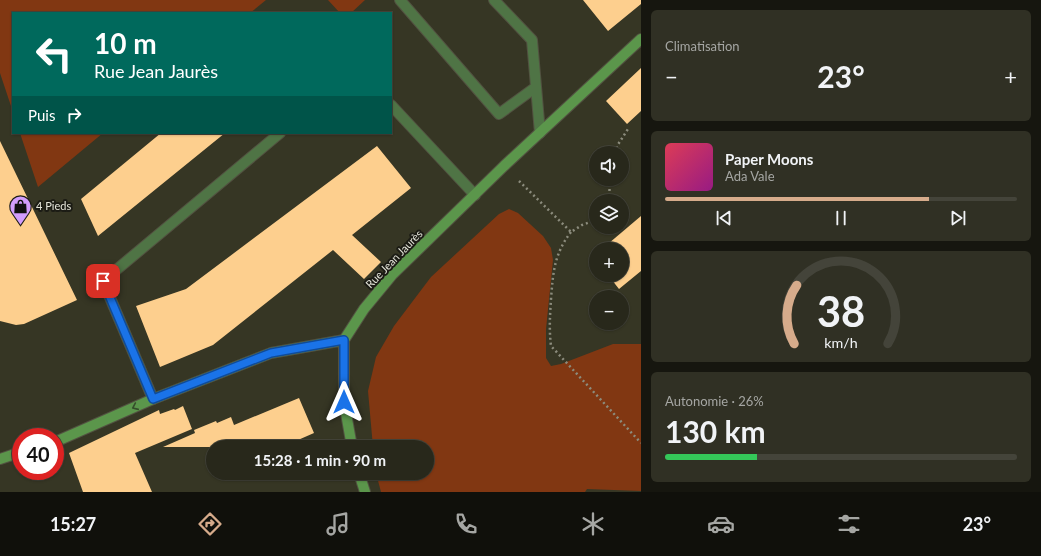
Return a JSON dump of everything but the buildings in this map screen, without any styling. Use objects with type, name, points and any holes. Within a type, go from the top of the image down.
[{"type":"street","name":"Rue Jean Jaurès","points":[[344,340],[364,309],[392,275],[504,166],[641,39]]},
{"type":"street","points":[[64,438],[153,399],[271,353],[344,340],[344,402],[351,440]]},
{"type":"street","points":[[0,459],[12,455]]},
{"type":"street","points":[[361,480],[365,492]]},
{"type":"lane","points":[[400,0],[499,114],[536,87]]},
{"type":"lane","points":[[494,0],[532,40],[540,133]]},
{"type":"lane","points":[[392,107],[475,195]]},
{"type":"lane","points":[[153,399],[103,281],[279,134]]},
{"type":"path","points":[[617,146],[628,129]]},
{"type":"path","points":[[504,166],[571,232]]},
{"type":"path","points":[[589,222],[571,232],[559,250],[555,262],[552,276],[549,332],[551,346],[641,443]]},
{"type":"shaded area","points":[[0,0],[266,0],[251,12],[12,12],[12,109],[0,73]]},
{"type":"shaded area","points":[[328,0],[365,0],[352,12],[339,12]]},
{"type":"shaded area","points":[[20,134],[102,134],[38,187]]},
{"type":"shaded area","points":[[509,209],[518,213],[543,236],[551,248],[553,260],[546,329],[546,358],[551,366],[561,364],[613,344],[641,344],[641,491],[587,489],[585,492],[381,492],[378,480],[434,480],[434,440],[372,440],[368,391],[376,357],[394,326],[431,277],[499,214]]},
{"type":"place","name":"4 Pieds","points":[[20,226]]},
{"type":"route","points":[[103,281],[153,399],[271,353],[344,340],[344,402]]}]
